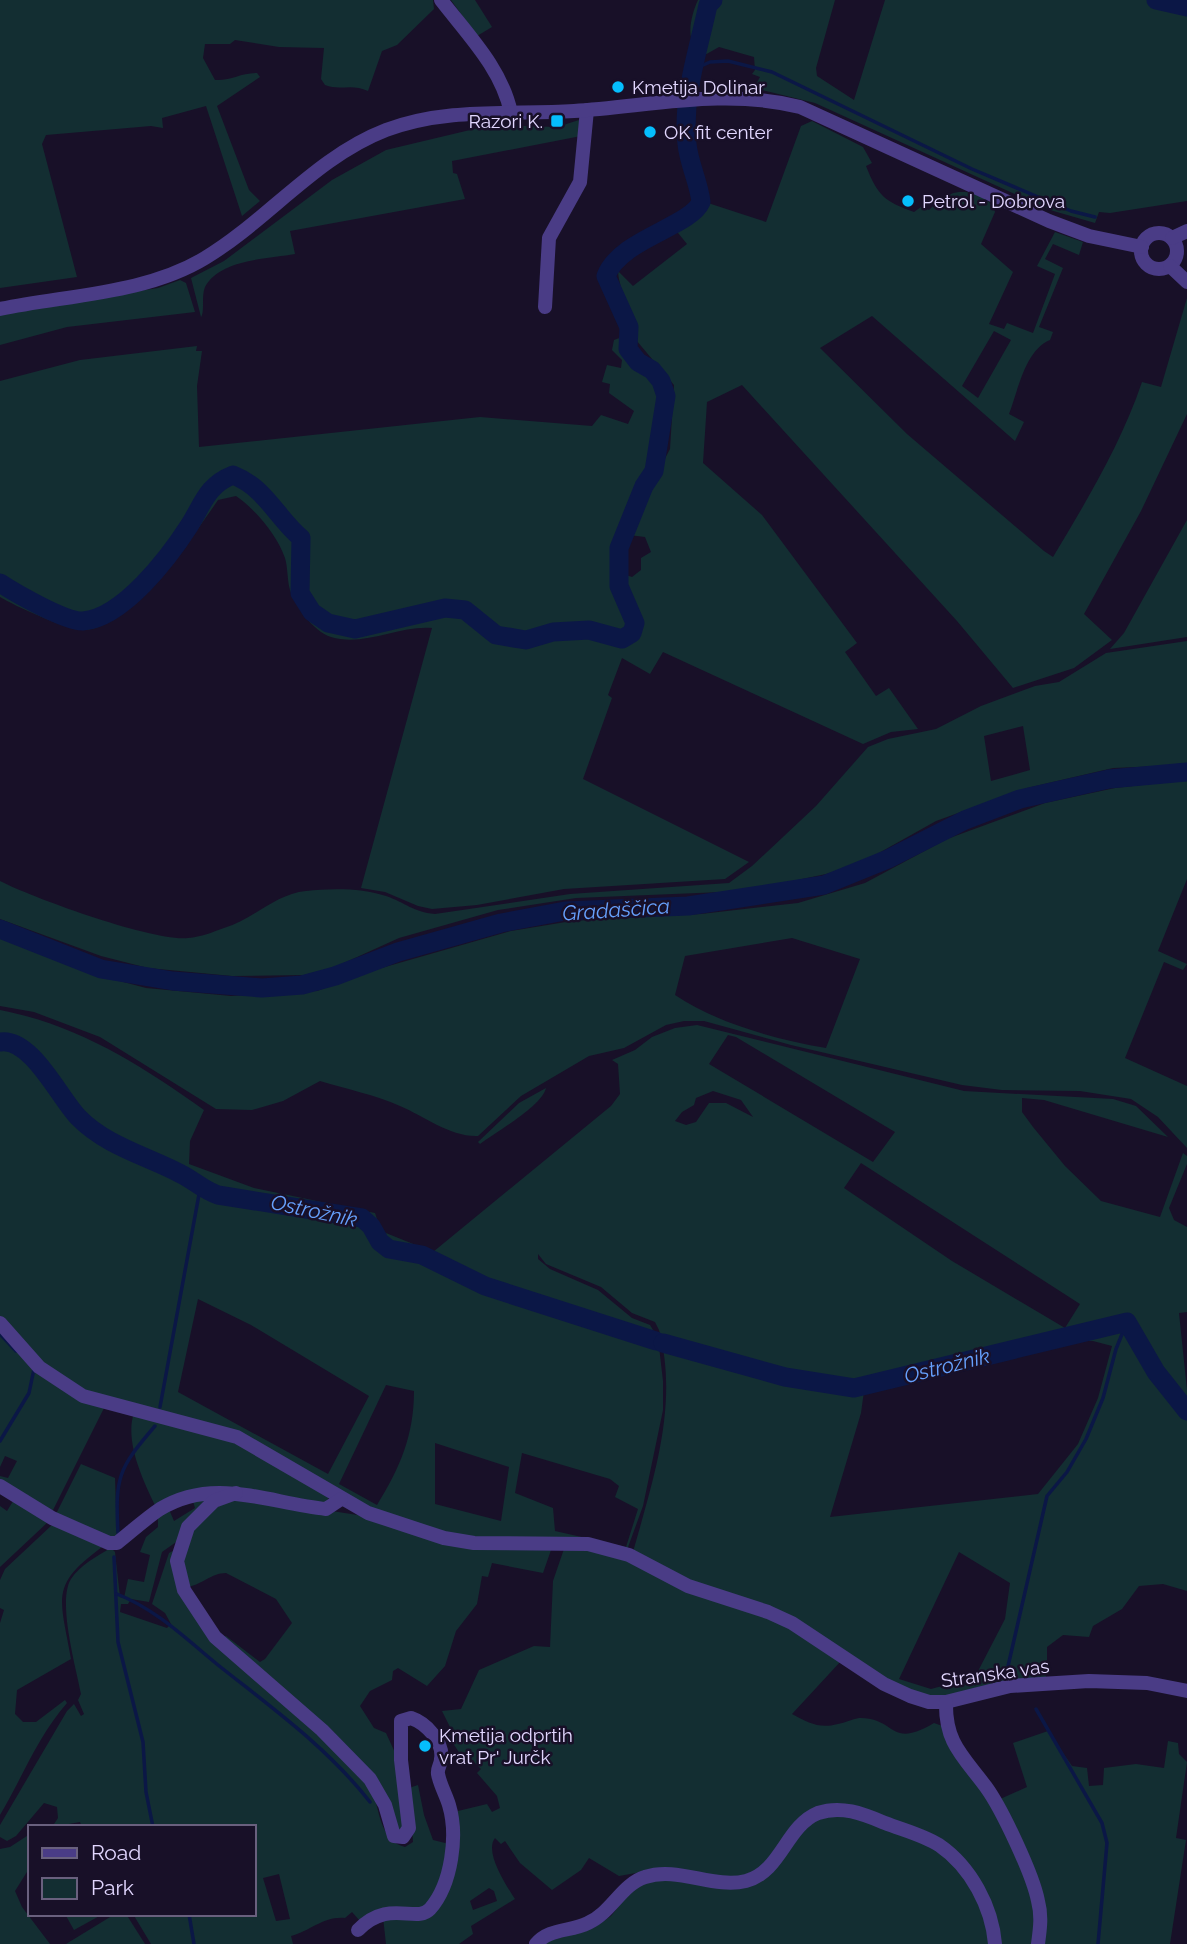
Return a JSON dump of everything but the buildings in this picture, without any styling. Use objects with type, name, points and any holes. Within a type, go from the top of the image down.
[{"type":"street","points":[[441,0],[498,76],[506,90],[510,113]]},
{"type":"street","points":[[0,309],[128,285],[183,270],[226,244],[326,163],[367,139],[433,117],[587,110],[702,99],[744,97],[800,107],[1049,220],[1089,236],[1142,247]]},
{"type":"street","points":[[545,307],[549,238],[580,182],[587,110]]},
{"type":"street","points":[[1142,247],[1154,234],[1172,238],[1187,230]]},
{"type":"street","points":[[1142,247],[1147,264],[1158,269],[1170,266],[1177,256],[1172,238]]},
{"type":"street","points":[[1170,266],[1187,282]]},
{"type":"street","name":"Stranska vas","points":[[0,1323],[39,1367],[83,1396],[237,1437],[368,1513],[444,1538],[474,1543],[588,1544],[629,1555],[688,1587],[768,1612],[792,1623],[857,1667],[910,1696],[929,1702],[946,1702],[1010,1686],[1089,1681],[1147,1683],[1187,1691]]},
{"type":"street","points":[[0,1486],[52,1518],[109,1543],[117,1543],[159,1510],[185,1497],[216,1491],[326,1508],[341,1499]]},
{"type":"street","points":[[236,1493],[214,1501],[195,1518],[183,1539],[177,1561],[184,1590],[215,1637],[321,1730],[362,1770],[380,1795],[394,1836],[404,1838],[409,1828],[401,1759],[401,1721],[411,1718],[427,1726],[442,1756],[438,1776],[451,1814],[452,1842],[447,1873],[436,1900],[430,1909],[419,1915],[385,1912],[376,1915],[358,1930]]},
{"type":"street","points":[[946,1702],[945,1723],[951,1739],[996,1804],[1038,1898],[1041,1918],[1038,1944]]},
{"type":"street","points":[[536,1944],[543,1935],[573,1929],[606,1913],[631,1884],[645,1877],[665,1874],[727,1882],[753,1878],[772,1864],[803,1824],[817,1814],[835,1809],[857,1812],[941,1846],[980,1892],[993,1919],[995,1944]]},
{"type":"green space","points":[[0,0],[433,0],[434,9],[397,45],[382,51],[368,91],[325,85],[321,79],[324,48],[279,47],[235,40],[230,44],[205,44],[203,58],[215,80],[251,73],[257,73],[260,77],[217,106],[249,190],[260,201],[242,216],[206,106],[162,118],[163,128],[151,126],[46,135],[42,144],[77,277],[0,288]]},
{"type":"green space","points":[[451,0],[475,0],[492,27],[477,36]]},
{"type":"green space","points":[[698,0],[835,0],[816,68],[817,76],[854,100],[885,0],[1187,0],[1187,201],[1110,213],[1099,212],[1095,223],[1050,210],[815,103],[754,88],[760,77],[752,74],[755,70],[754,57],[719,47],[703,56],[693,45],[690,30]]},
{"type":"green space","points":[[579,120],[581,136],[452,161],[453,173],[457,174],[465,199],[290,231],[295,254],[246,262],[212,278],[205,287],[201,317],[191,278],[224,261],[332,180],[386,150],[491,125],[557,127]]},
{"type":"green space","points":[[812,121],[863,147],[872,163],[866,166],[874,184],[889,201],[904,208],[914,212],[921,207],[929,210],[945,197],[957,192],[978,195],[989,202],[995,212],[981,244],[1013,272],[989,324],[1004,329],[1007,323],[1033,333],[1055,274],[1037,266],[1055,232],[1083,242],[1079,255],[1053,244],[1045,259],[1063,268],[1039,327],[1053,332],[1050,340],[1041,345],[1028,362],[1019,383],[1009,414],[1024,422],[1015,441],[872,316],[820,348],[907,434],[1044,551],[1053,557],[1078,515],[1113,450],[1142,382],[1161,387],[1187,298],[1187,414],[1141,511],[1084,614],[1112,640],[1074,668],[1013,688],[957,621],[742,385],[707,402],[703,463],[762,515],[857,643],[845,652],[876,696],[889,688],[918,729],[891,732],[863,744],[663,652],[650,674],[622,658],[608,695],[612,698],[583,779],[749,862],[725,879],[564,889],[477,905],[432,909],[385,892],[361,888],[432,628],[356,639],[331,637],[318,630],[306,618],[293,597],[285,558],[277,540],[258,515],[236,496],[218,500],[160,577],[122,614],[103,625],[85,630],[67,627],[0,597],[0,381],[80,360],[197,346],[196,351],[202,351],[197,386],[199,447],[480,417],[592,426],[601,415],[628,424],[634,411],[609,393],[610,384],[602,382],[607,365],[621,368],[622,360],[612,350],[614,340],[622,337],[631,356],[653,378],[662,395],[662,405],[652,425],[655,436],[652,464],[659,470],[670,449],[674,385],[636,340],[634,322],[618,271],[633,286],[687,244],[674,228],[703,214],[708,203],[766,222],[801,126]],"holes":[[[994,331],[1011,340],[978,398],[962,386]],[[629,535],[645,537],[651,552],[641,558],[641,570],[632,577],[626,575],[622,564]]]},
{"type":"green space","points":[[180,280],[186,283],[195,312],[67,327],[0,345],[0,313],[158,288]]},
{"type":"green space","points":[[1187,520],[1187,637],[1110,649],[1124,633]]},
{"type":"green space","points":[[1187,641],[1187,765],[1113,768],[1027,788],[936,821],[861,863],[826,874],[746,891],[576,898],[498,910],[399,938],[335,967],[304,975],[232,976],[148,968],[101,956],[0,919],[0,881],[65,908],[122,926],[188,938],[235,924],[284,897],[306,891],[367,891],[435,914],[570,894],[729,883],[752,866],[816,806],[868,747],[888,739],[936,729],[981,706],[1035,686],[1059,682],[1106,653]],"holes":[[[1023,726],[1030,770],[991,781],[984,736]]]},
{"type":"green space","points":[[1187,780],[1187,879],[1158,951],[1187,964],[1183,970],[1164,962],[1125,1058],[1187,1086],[1187,1148],[1158,1117],[1131,1099],[1080,1091],[1002,1090],[962,1085],[791,1045],[704,1021],[666,1025],[624,1048],[589,1056],[521,1096],[478,1136],[457,1133],[390,1102],[320,1081],[283,1101],[252,1110],[216,1109],[100,1037],[34,1012],[0,1006],[0,937],[97,975],[146,988],[231,996],[317,991],[378,969],[511,931],[572,921],[701,914],[798,903],[865,883],[947,839],[1045,803],[1115,788]],"holes":[[[792,938],[860,959],[826,1048],[748,1029],[710,1014],[675,995],[685,956]]]},
{"type":"green space","points":[[0,1010],[82,1036],[157,1078],[204,1110],[190,1141],[189,1164],[254,1188],[375,1213],[381,1231],[433,1252],[611,1106],[620,1094],[618,1064],[612,1060],[635,1050],[652,1037],[675,1028],[697,1025],[964,1091],[1113,1099],[1136,1106],[1168,1137],[1044,1100],[1022,1098],[1022,1112],[1065,1166],[1101,1201],[1160,1217],[1183,1153],[1187,1156],[1187,1164],[1169,1208],[1174,1220],[1187,1227],[1187,1312],[1179,1313],[1187,1390],[1187,1591],[1163,1584],[1139,1586],[1122,1609],[1093,1626],[1089,1637],[1063,1635],[1047,1647],[1047,1660],[1043,1666],[1047,1680],[941,1698],[906,1691],[806,1628],[706,1589],[633,1552],[655,1470],[665,1414],[664,1358],[659,1330],[655,1322],[632,1313],[601,1287],[546,1264],[538,1254],[538,1259],[550,1269],[598,1290],[632,1318],[650,1325],[658,1338],[663,1410],[643,1506],[627,1550],[470,1540],[370,1509],[268,1449],[92,1396],[42,1365],[0,1318]],"holes":[[[728,1035],[736,1037],[895,1132],[873,1162],[709,1064]],[[713,1091],[741,1100],[753,1117],[726,1103],[709,1103],[696,1122],[686,1125],[675,1121],[682,1112],[694,1105],[696,1098]],[[861,1163],[1080,1304],[1065,1328],[952,1261],[844,1188]],[[198,1299],[251,1325],[369,1396],[328,1474],[178,1392]],[[1066,1341],[1093,1341],[1112,1346],[1098,1398],[1078,1444],[1038,1494],[830,1517],[861,1413],[864,1391]],[[386,1385],[414,1391],[413,1407],[404,1451],[377,1505],[339,1484]],[[435,1443],[509,1467],[501,1521],[435,1504]],[[522,1453],[610,1479],[619,1486],[615,1497],[638,1509],[626,1547],[555,1531],[553,1508],[515,1493]],[[959,1552],[1010,1583],[1005,1619],[975,1677],[931,1689],[899,1679]]]},
{"type":"green space","points":[[546,1088],[543,1095],[528,1110],[480,1144],[478,1142],[519,1103]]},
{"type":"green space","points":[[0,1329],[15,1346],[105,1406],[51,1514],[0,1483],[0,1476],[8,1478],[17,1461],[5,1456],[0,1467]]},
{"type":"green space","points":[[134,1413],[224,1434],[329,1497],[326,1503],[246,1490],[157,1509],[141,1475],[133,1449]]},
{"type":"green space","points":[[81,1464],[115,1478],[117,1537],[112,1539],[55,1516]]},
{"type":"green space","points":[[214,1493],[179,1540],[162,1552],[149,1602],[131,1599],[128,1604],[121,1604],[120,1612],[167,1628],[171,1624],[165,1613],[152,1604],[169,1553],[177,1549],[182,1593],[372,1790],[379,1816],[390,1839],[405,1847],[413,1842],[409,1788],[418,1785],[424,1815],[433,1840],[449,1844],[443,1875],[426,1909],[360,1921],[352,1912],[345,1918],[324,1921],[291,1936],[293,1944],[151,1944],[134,1916],[256,1916],[256,1825],[81,1825],[80,1822],[53,1825],[58,1818],[57,1807],[44,1803],[16,1836],[7,1841],[0,1837],[0,1825],[67,1711],[74,1704],[81,1716],[84,1714],[78,1700],[81,1694],[67,1618],[67,1589],[71,1579],[84,1565],[111,1548],[115,1552],[120,1597],[124,1598],[128,1579],[144,1582],[150,1555],[140,1552],[146,1537],[158,1527],[158,1513],[168,1507],[174,1521],[195,1508],[192,1498]],"holes":[[[279,1874],[290,1919],[276,1921],[263,1878]]]},
{"type":"green space","points":[[234,1496],[364,1516],[399,1527],[551,1550],[543,1573],[492,1563],[488,1577],[482,1576],[477,1604],[456,1631],[445,1666],[427,1686],[398,1668],[393,1671],[392,1680],[370,1691],[360,1706],[374,1728],[386,1733],[397,1757],[406,1822],[397,1834],[386,1799],[220,1638],[226,1636],[260,1662],[265,1659],[292,1623],[276,1599],[226,1573],[187,1587],[183,1570],[186,1547],[193,1528]]},
{"type":"green space","points":[[15,1498],[49,1521],[0,1567],[0,1506],[7,1511]]},
{"type":"green space","points":[[52,1525],[105,1545],[75,1571],[63,1593],[62,1606],[71,1659],[17,1690],[15,1714],[23,1722],[36,1722],[65,1700],[67,1703],[39,1743],[0,1815],[0,1623],[4,1610],[0,1608],[0,1580],[5,1569]]},
{"type":"green space","points":[[565,1546],[606,1551],[771,1617],[841,1661],[792,1714],[825,1726],[859,1718],[871,1719],[900,1733],[919,1730],[934,1723],[948,1728],[998,1800],[1027,1787],[1013,1743],[1048,1731],[1072,1766],[1087,1768],[1089,1786],[1103,1785],[1104,1768],[1136,1764],[1164,1768],[1168,1741],[1178,1743],[1179,1754],[1187,1762],[1176,1838],[1186,1840],[1170,1944],[540,1944],[595,1927],[611,1916],[647,1871],[619,1876],[589,1858],[581,1870],[552,1890],[520,1863],[505,1841],[501,1844],[495,1838],[492,1844],[494,1860],[515,1899],[471,1926],[473,1934],[459,1944],[386,1944],[383,1917],[435,1910],[458,1811],[487,1804],[492,1812],[500,1808],[497,1796],[477,1773],[481,1769],[470,1758],[465,1761],[448,1736],[453,1733],[442,1711],[461,1709],[479,1670],[534,1646],[550,1647],[553,1581]],"holes":[[[489,1888],[494,1891],[497,1901],[473,1910],[470,1901]]]},
{"type":"green space","points":[[28,1835],[28,1870],[15,1891],[22,1907],[50,1944],[0,1944],[0,1849],[10,1847]]},
{"type":"green space","points":[[66,1916],[99,1916],[74,1930]]},
{"type":"green space","points":[[112,1916],[127,1916],[145,1944],[66,1944]]},
{"type":"waterway","points":[[0,583],[65,617],[83,621],[98,617],[114,609],[144,584],[180,539],[206,496],[217,484],[233,475],[254,487],[301,538],[300,593],[312,612],[328,623],[355,629],[445,608],[465,610],[496,635],[526,640],[553,632],[589,630],[622,639],[632,633],[635,623],[619,586],[619,548],[644,486],[654,471],[666,396],[661,381],[652,370],[638,362],[628,349],[629,327],[606,276],[625,252],[683,219],[701,202],[688,151],[687,109],[708,5],[713,0]]},
{"type":"waterway","points":[[1156,0],[1187,7]]},
{"type":"waterway","points":[[692,70],[710,62],[728,61],[772,72],[972,169],[1071,211],[1095,217]]},
{"type":"waterway","name":"Gradaščica","points":[[0,929],[101,969],[173,981],[262,988],[302,985],[335,976],[398,952],[501,923],[565,911],[688,906],[824,885],[888,859],[965,820],[1020,799],[1109,779],[1187,772]]},
{"type":"waterway","name":"Ostrožnik","points":[[0,1042],[11,1043],[33,1058],[70,1108],[101,1136],[181,1174],[213,1193],[362,1218],[371,1226],[380,1242],[389,1249],[422,1255],[485,1286],[656,1341]]},
{"type":"waterway","points":[[160,1407],[200,1189]]},
{"type":"waterway","points":[[1006,1675],[1047,1496],[1067,1472],[1086,1439],[1103,1398],[1116,1349],[1127,1322]]},
{"type":"waterway","name":"Ostrožnik","points":[[663,1343],[785,1377],[854,1388],[1127,1322],[1156,1372],[1187,1411]]},
{"type":"waterway","points":[[0,1334],[16,1351]]},
{"type":"waterway","points":[[0,1441],[29,1393],[34,1369]]},
{"type":"waterway","points":[[118,1533],[117,1499],[122,1475],[133,1453],[155,1426]]},
{"type":"waterway","points":[[114,1557],[118,1642],[143,1742],[146,1792],[153,1825]]},
{"type":"waterway","points":[[117,1594],[170,1625],[278,1713],[336,1763],[370,1802]]},
{"type":"waterway","points":[[1036,1709],[1102,1823],[1107,1843],[1098,1944]]},
{"type":"waterway","points":[[189,1916],[194,1944]]},
{"type":"place","name":"Kmetija Dolinar","points":[[618,87]]},
{"type":"place","name":"Razori K.","points":[[557,121]]},
{"type":"place","name":"OK fit center","points":[[650,132]]},
{"type":"place","name":"Petrol - Dobrova","points":[[908,201]]},
{"type":"place","name":"Kmetija odprtih vrat Pr' Jurčk","points":[[425,1746]]}]
